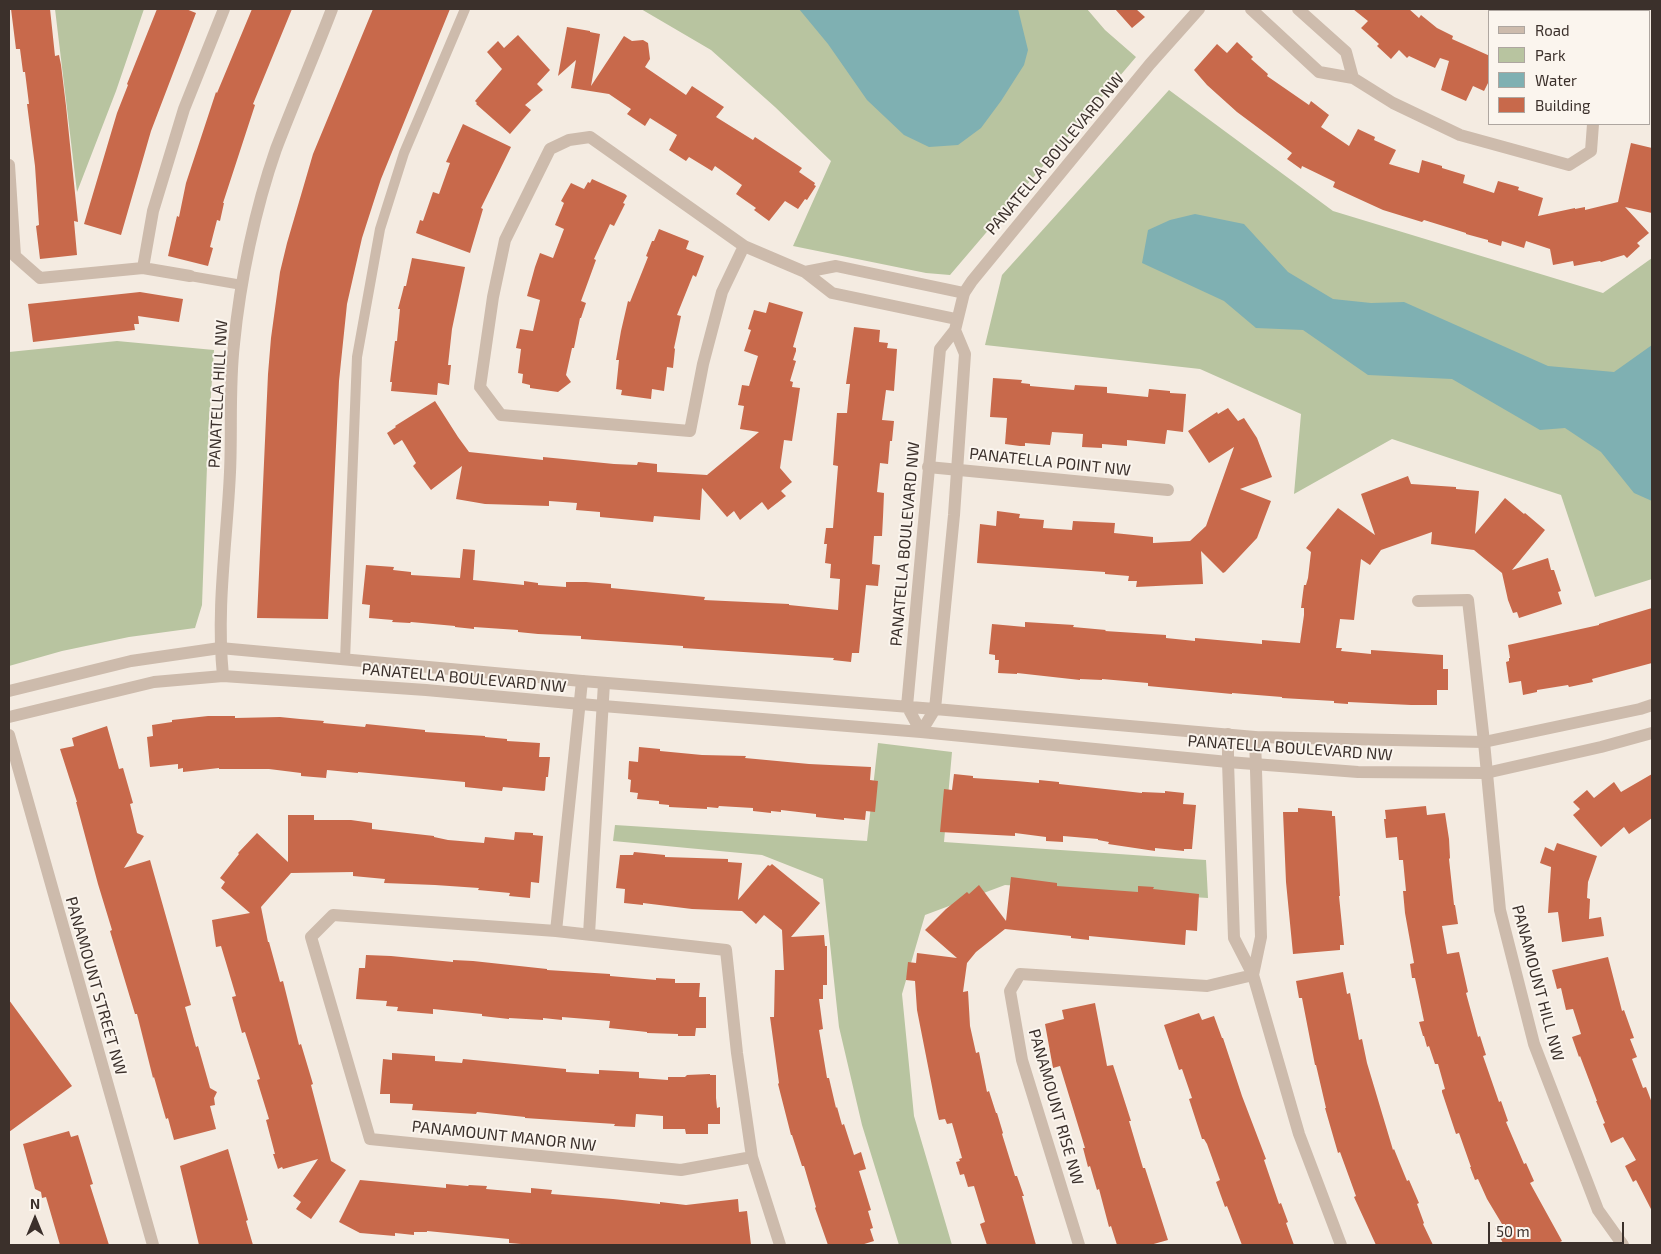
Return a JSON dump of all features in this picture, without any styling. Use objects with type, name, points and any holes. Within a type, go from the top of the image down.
[{"type":"street","points":[[143,268],[153,211],[184,109],[224,9]]},
{"type":"street","name":"PANATELLA HILL NW","points":[[224,676],[220,648],[223,556],[230,473],[233,345],[242,285],[257,214],[276,150],[332,9]]},
{"type":"street","name":"PANATELLA BOULEVARD NW","points":[[907,706],[940,349],[956,324],[964,293],[977,274],[1112,110],[1199,9]]},
{"type":"street","points":[[1251,9],[1319,72],[1353,78],[1393,103],[1460,135],[1570,165],[1591,151],[1593,125]]},
{"type":"street","points":[[1298,9],[1346,52],[1353,78]]},
{"type":"street","points":[[744,246],[722,292],[703,364],[690,432],[502,416],[480,387],[492,297],[505,240],[550,149],[569,140],[590,138],[744,246],[805,272],[832,293],[956,324],[965,354],[954,515],[935,709],[921,732]]},
{"type":"street","points":[[9,165],[15,256],[40,278],[143,268],[190,276]]},
{"type":"street","points":[[805,272],[836,266],[964,293]]},
{"type":"street","name":"PANATELLA POINT NW","points":[[928,467],[1168,490]]},
{"type":"street","name":"PANAMOUNT HILL NW","points":[[1418,601],[1468,600],[1500,910],[1534,1044],[1598,1210],[1623,1245]]},
{"type":"street","name":"PANATELLA BOULEVARD NW","points":[[9,691],[131,661],[220,648],[604,683],[907,706],[1255,737],[1484,742],[1640,710],[1652,705]]},
{"type":"street","name":"PANATELLA BOULEVARD NW","points":[[9,717],[154,682],[224,676],[426,690],[921,732],[1228,762],[1358,772],[1486,773],[1601,747],[1652,733]]},
{"type":"street","points":[[556,930],[582,681]]},
{"type":"street","points":[[589,934],[604,683]]},
{"type":"street","points":[[907,706],[921,732]]},
{"type":"street","points":[[1228,734],[1234,938],[1253,975],[1299,1134],[1341,1245]]},
{"type":"street","name":"PANAMOUNT STREET NW","points":[[9,735],[153,1245]]},
{"type":"street","points":[[1253,975],[1261,937],[1255,737]]},
{"type":"street","name":"PANAMOUNT MANOR NW","points":[[333,914],[556,930],[726,950],[737,1053],[752,1157],[681,1170],[370,1139],[310,937],[333,914]]},
{"type":"street","name":"PANAMOUNT RISE NW","points":[[1079,1245],[1022,1060],[1010,990],[1020,974],[1206,986],[1253,975]]},
{"type":"street","points":[[752,1157],[780,1245]]},
{"type":"lane","points":[[345,660],[357,357],[378,238],[404,153],[465,9]]},
{"type":"lane","points":[[190,276],[242,285]]},
{"type":"green space","points":[[55,9],[144,9],[116,91],[77,192]]},
{"type":"green space","points":[[641,9],[1087,9],[1105,30],[1136,57],[950,275],[926,273],[793,246],[831,161],[775,107],[711,50]]},
{"type":"green space","points":[[1169,90],[1333,211],[1603,293],[1652,258],[1652,579],[1595,597],[1561,495],[1392,439],[1294,494],[1301,414],[1200,369],[985,345],[1002,275]]},
{"type":"green space","points":[[117,341],[214,350],[208,438],[202,605],[195,628],[129,637],[62,651],[9,666],[9,352]]},
{"type":"green space","points":[[878,743],[952,752],[944,842],[1206,860],[1208,898],[1005,885],[925,915],[902,994],[914,1116],[952,1245],[899,1245],[862,1125],[839,1027],[823,879],[762,855],[613,841],[615,825],[867,841]]},
{"type":"water","points":[[799,9],[1018,9],[1028,50],[1024,65],[981,128],[958,145],[929,147],[904,135],[867,100],[828,44]]},
{"type":"water","points":[[1195,214],[1244,224],[1288,272],[1333,299],[1371,303],[1404,302],[1548,366],[1614,372],[1652,345],[1652,501],[1634,493],[1601,452],[1565,428],[1540,430],[1452,379],[1368,375],[1303,330],[1256,328],[1224,301],[1142,263],[1148,230],[1170,220]]},
{"type":"building","points":[[11,9],[50,9],[55,56],[59,55],[66,106],[78,222],[74,221],[77,255],[40,259],[36,226],[39,225],[35,166],[27,104],[29,104],[20,49],[16,49]]},
{"type":"building","points":[[157,9],[186,9],[196,13],[151,131],[121,235],[84,224],[117,113]]},
{"type":"building","points":[[252,9],[292,9],[253,104],[255,105],[223,203],[220,221],[217,220],[210,247],[213,248],[208,266],[168,256],[186,183],[216,92]]},
{"type":"building","points":[[373,9],[450,9],[381,179],[362,238],[347,304],[339,381],[328,619],[257,618],[268,374],[280,272],[313,154]]},
{"type":"building","points":[[1115,9],[1136,9],[1145,17],[1132,28]]},
{"type":"building","points":[[1353,9],[1409,9],[1419,18],[1421,15],[1437,28],[1453,36],[1452,39],[1488,55],[1488,83],[1484,91],[1473,86],[1466,101],[1441,90],[1449,61],[1440,58],[1435,68],[1409,56],[1407,58],[1399,50],[1391,59],[1377,46],[1379,44],[1361,28],[1368,21]]},
{"type":"building","points":[[567,27],[600,34],[591,86],[624,36],[632,41],[643,40],[648,43],[650,59],[645,67],[686,95],[692,86],[724,107],[716,117],[753,140],[755,137],[802,168],[799,172],[815,183],[814,185],[816,186],[807,200],[805,199],[798,209],[785,201],[769,221],[754,210],[756,208],[736,194],[742,185],[715,166],[712,171],[689,157],[686,161],[669,150],[677,135],[650,118],[645,126],[627,114],[631,109],[609,94],[571,88],[576,60],[558,76]]},
{"type":"building","points":[[518,35],[550,70],[537,84],[543,90],[525,105],[531,110],[510,134],[475,101],[502,69],[487,52],[498,41],[504,48]]},
{"type":"building","points":[[1237,42],[1253,57],[1251,59],[1268,74],[1267,76],[1309,105],[1311,101],[1329,115],[1321,127],[1349,146],[1358,129],[1375,137],[1374,140],[1396,150],[1389,164],[1419,173],[1422,160],[1465,175],[1463,183],[1494,193],[1498,181],[1519,187],[1518,190],[1543,198],[1538,216],[1575,208],[1585,207],[1585,210],[1618,202],[1631,143],[1652,148],[1652,213],[1625,207],[1649,233],[1637,243],[1640,246],[1627,258],[1624,255],[1601,262],[1574,266],[1573,261],[1553,265],[1550,249],[1526,241],[1524,248],[1502,241],[1501,246],[1488,242],[1488,240],[1424,220],[1422,222],[1383,210],[1348,194],[1333,187],[1335,182],[1302,166],[1301,169],[1287,159],[1292,153],[1237,112],[1207,85],[1194,70],[1217,44],[1227,53]]},
{"type":"building","points":[[463,124],[511,147],[481,208],[483,209],[470,253],[416,233],[420,220],[423,221],[433,192],[439,194],[450,163],[446,162]]},
{"type":"building","points":[[592,179],[625,194],[627,196],[623,203],[625,204],[614,226],[610,224],[594,259],[596,260],[581,301],[586,303],[580,318],[566,375],[571,382],[558,392],[530,388],[530,385],[522,383],[523,374],[518,373],[521,349],[516,348],[520,329],[533,331],[540,300],[527,296],[535,267],[540,253],[553,258],[564,229],[555,225],[564,203],[561,201],[571,183],[584,189]]},
{"type":"building","points":[[659,229],[689,241],[686,249],[704,256],[696,277],[693,275],[677,315],[681,316],[674,348],[673,368],[667,367],[664,391],[652,389],[651,399],[621,395],[622,390],[616,389],[619,360],[616,360],[621,331],[628,301],[630,302],[648,257],[646,256]]},
{"type":"building","points":[[412,258],[465,267],[452,329],[448,365],[451,365],[449,385],[438,383],[437,395],[391,391],[392,382],[390,382],[400,309],[398,309],[404,286],[406,286]]},
{"type":"building","points":[[140,292],[183,299],[179,322],[138,316],[139,324],[134,324],[135,330],[33,342],[28,304]]},
{"type":"building","points":[[769,302],[803,312],[793,347],[796,348],[796,351],[793,360],[796,361],[790,381],[793,382],[792,387],[800,388],[792,441],[784,440],[780,468],[792,482],[781,491],[786,496],[768,510],[762,502],[740,520],[734,511],[727,517],[702,488],[700,520],[654,516],[653,522],[600,517],[600,512],[576,510],[577,503],[549,501],[549,506],[485,504],[456,499],[462,466],[431,490],[413,466],[416,463],[402,440],[394,445],[387,433],[435,401],[469,452],[543,460],[543,457],[637,465],[638,462],[657,464],[657,472],[707,475],[759,432],[740,429],[744,406],[738,405],[742,385],[749,386],[758,356],[744,351],[751,330],[748,329],[754,310],[766,313]]},
{"type":"building","points":[[854,327],[880,330],[879,342],[888,343],[887,348],[897,349],[894,391],[886,390],[882,420],[894,421],[888,464],[880,463],[877,492],[884,493],[882,536],[874,536],[872,564],[880,565],[878,586],[866,585],[859,653],[852,653],[851,662],[833,660],[834,658],[683,648],[683,646],[581,639],[581,636],[538,634],[518,632],[518,630],[474,627],[474,629],[411,622],[392,622],[393,620],[369,618],[370,605],[362,604],[366,565],[394,567],[393,570],[411,572],[411,575],[460,578],[463,549],[475,550],[473,580],[524,585],[524,581],[538,583],[538,585],[566,587],[566,582],[611,584],[611,588],[705,597],[704,600],[789,604],[838,610],[840,579],[830,578],[831,564],[825,563],[827,544],[824,544],[826,528],[833,528],[838,466],[833,465],[837,413],[847,413],[850,384],[846,384]]},
{"type":"building","points":[[993,378],[1022,380],[1021,383],[1030,384],[1030,386],[1074,390],[1075,385],[1107,387],[1107,393],[1148,397],[1149,389],[1186,394],[1183,432],[1167,430],[1165,444],[1127,440],[1127,446],[1102,444],[1102,448],[1082,447],[1083,434],[1052,432],[1050,445],[1025,443],[1025,446],[1020,446],[1005,444],[1007,418],[990,417]]},
{"type":"building","points":[[1228,408],[1238,421],[1244,418],[1257,438],[1272,477],[1240,489],[1271,501],[1257,538],[1225,572],[1223,573],[1201,551],[1203,584],[1136,587],[1137,581],[1128,581],[1129,576],[1105,574],[1105,572],[977,563],[980,524],[996,526],[997,511],[1020,514],[1019,518],[1044,520],[1043,528],[1072,530],[1073,521],[1115,523],[1114,533],[1153,537],[1153,543],[1190,541],[1206,526],[1234,447],[1209,463],[1188,431],[1217,412],[1218,414]]},
{"type":"building","points":[[1408,476],[1411,484],[1456,487],[1456,489],[1479,491],[1475,534],[1505,498],[1525,513],[1545,530],[1512,570],[1548,558],[1551,570],[1554,570],[1561,591],[1558,592],[1562,604],[1519,618],[1517,612],[1513,613],[1508,600],[1502,573],[1474,550],[1431,544],[1432,532],[1381,550],[1370,565],[1361,559],[1354,620],[1340,619],[1336,648],[1342,648],[1341,651],[1371,654],[1371,650],[1443,655],[1443,669],[1448,669],[1448,690],[1437,690],[1437,705],[1334,703],[1334,701],[1148,686],[1148,683],[1102,679],[1080,680],[1017,673],[998,673],[999,660],[995,660],[995,655],[989,654],[992,624],[1025,627],[1025,622],[1074,625],[1073,627],[1105,631],[1166,635],[1166,638],[1195,641],[1195,638],[1262,644],[1262,640],[1300,643],[1304,615],[1304,608],[1301,608],[1304,585],[1306,585],[1308,578],[1311,552],[1306,548],[1338,508],[1375,535],[1361,494]]},
{"type":"building","points":[[1652,608],[1652,663],[1592,679],[1593,682],[1569,687],[1568,685],[1537,690],[1537,692],[1523,695],[1521,681],[1509,683],[1506,662],[1510,658],[1508,645],[1599,625]]},
{"type":"building","points":[[208,716],[235,716],[235,718],[280,717],[324,721],[323,723],[365,727],[366,724],[425,730],[425,732],[485,736],[507,739],[507,741],[540,743],[539,757],[550,757],[548,777],[546,777],[544,791],[503,787],[502,791],[465,787],[465,782],[358,772],[327,770],[326,778],[301,776],[301,773],[269,769],[219,768],[183,772],[183,768],[178,769],[178,764],[150,767],[147,737],[153,736],[152,725],[172,722],[172,720]]},
{"type":"building","points":[[107,726],[119,769],[123,768],[133,803],[130,804],[137,833],[144,836],[124,868],[150,860],[191,1005],[185,1007],[196,1047],[198,1046],[210,1088],[217,1092],[214,1098],[215,1105],[210,1106],[216,1129],[174,1140],[153,1078],[137,1014],[135,1014],[110,931],[112,930],[77,802],[60,749],[74,746],[72,738]]},
{"type":"building","points":[[639,747],[702,755],[746,756],[745,758],[809,764],[871,767],[870,780],[878,781],[875,812],[866,811],[865,820],[844,818],[844,820],[816,817],[816,814],[781,810],[781,812],[771,811],[771,813],[753,811],[753,808],[719,806],[718,808],[707,807],[707,809],[669,807],[669,805],[659,804],[659,801],[637,799],[638,793],[630,792],[631,780],[628,779],[629,761],[638,762]]},
{"type":"building","points":[[954,774],[973,776],[973,778],[1039,783],[1039,780],[1059,782],[1059,784],[1142,793],[1165,793],[1165,791],[1184,793],[1183,804],[1196,805],[1192,849],[1184,849],[1184,851],[1155,848],[1155,851],[1108,844],[1109,842],[1098,839],[1063,836],[1063,842],[1046,841],[1046,837],[1015,833],[1015,836],[940,832],[944,789],[952,790]]},
{"type":"building","points":[[1652,774],[1652,818],[1629,834],[1624,827],[1601,847],[1573,815],[1580,809],[1573,802],[1587,790],[1594,798],[1614,782],[1621,792]]},
{"type":"building","points":[[1426,806],[1427,815],[1445,813],[1449,839],[1449,859],[1458,924],[1442,926],[1447,954],[1459,952],[1468,992],[1466,993],[1478,1037],[1480,1036],[1486,1055],[1483,1056],[1499,1102],[1501,1101],[1508,1121],[1506,1122],[1524,1164],[1526,1163],[1534,1181],[1530,1183],[1562,1241],[1554,1245],[1504,1245],[1495,1228],[1502,1224],[1478,1179],[1475,1180],[1459,1133],[1456,1134],[1442,1092],[1445,1089],[1438,1064],[1435,1064],[1429,1046],[1427,1047],[1423,1036],[1419,1022],[1424,1021],[1415,978],[1412,978],[1410,964],[1414,963],[1405,913],[1403,891],[1406,891],[1403,860],[1399,860],[1397,837],[1386,838],[1384,819],[1386,819],[1385,810]]},
{"type":"building","points":[[1298,808],[1332,811],[1332,816],[1335,816],[1339,896],[1344,945],[1340,945],[1340,950],[1293,954],[1286,882],[1283,812],[1298,812]]},
{"type":"building","points":[[288,815],[314,815],[314,820],[351,820],[372,823],[372,829],[484,843],[485,837],[514,840],[515,832],[533,833],[533,835],[543,836],[539,883],[531,882],[530,898],[509,896],[510,893],[478,890],[479,888],[384,883],[385,879],[353,876],[353,872],[291,873],[261,907],[268,942],[280,982],[283,981],[299,1045],[301,1044],[313,1084],[311,1085],[331,1161],[346,1170],[311,1219],[296,1209],[301,1202],[293,1196],[318,1159],[278,1169],[266,1120],[269,1119],[257,1080],[260,1079],[245,1032],[242,1033],[232,997],[236,996],[221,946],[216,947],[212,920],[250,913],[221,888],[225,882],[220,878],[238,853],[257,833],[288,862]]},
{"type":"building","points":[[1557,843],[1597,856],[1588,882],[1587,898],[1590,899],[1589,919],[1601,917],[1604,936],[1562,942],[1558,912],[1548,913],[1551,867],[1540,863],[1545,847],[1554,851]]},
{"type":"building","points":[[634,852],[665,855],[665,857],[728,859],[728,862],[742,863],[738,900],[768,865],[772,864],[820,903],[791,937],[824,935],[825,946],[827,946],[827,985],[823,985],[823,999],[819,999],[823,1029],[819,1030],[827,1078],[829,1078],[836,1108],[842,1125],[844,1124],[854,1155],[861,1152],[866,1169],[859,1171],[871,1210],[868,1211],[873,1228],[870,1229],[874,1241],[861,1245],[828,1245],[815,1208],[804,1166],[802,1166],[791,1135],[778,1084],[770,1017],[774,1017],[775,970],[784,970],[782,930],[764,915],[756,924],[742,911],[624,903],[625,889],[616,888],[620,855],[633,855]]},
{"type":"building","points":[[1011,877],[1057,883],[1057,886],[1138,892],[1138,886],[1199,894],[1197,931],[1186,930],[1185,945],[1089,936],[1089,940],[1071,938],[1071,936],[1005,929],[976,952],[967,963],[963,992],[968,991],[970,1026],[976,1053],[979,1052],[987,1092],[989,1091],[997,1113],[1015,1176],[1017,1176],[1024,1196],[1022,1196],[1036,1245],[987,1245],[980,1224],[985,1222],[974,1186],[968,1187],[964,1174],[960,1175],[956,1162],[962,1158],[952,1123],[947,1124],[945,1119],[939,1120],[917,1010],[915,981],[906,980],[908,962],[916,963],[917,953],[957,958],[925,930],[967,892],[969,894],[979,885],[1006,921]]},
{"type":"building","points":[[366,955],[453,962],[453,960],[473,961],[547,970],[610,974],[610,976],[656,980],[656,978],[675,979],[675,983],[700,983],[699,997],[706,997],[706,1028],[696,1028],[695,1036],[678,1036],[678,1034],[647,1033],[609,1028],[610,1021],[562,1017],[562,1020],[543,1018],[543,1020],[509,1019],[433,1009],[433,1014],[397,1011],[398,1007],[386,1006],[387,1001],[356,999],[359,968],[365,968]]},
{"type":"building","points":[[1608,957],[1622,1011],[1624,1010],[1634,1038],[1630,1039],[1637,1057],[1632,1059],[1643,1088],[1646,1087],[1652,1103],[1652,1211],[1636,1180],[1633,1182],[1625,1166],[1636,1160],[1623,1137],[1611,1143],[1603,1124],[1605,1123],[1572,1037],[1581,1034],[1573,1009],[1566,1010],[1561,988],[1557,989],[1552,970]]},
{"type":"building","points":[[1343,972],[1347,994],[1350,993],[1359,1040],[1362,1039],[1367,1063],[1393,1150],[1419,1203],[1417,1204],[1423,1224],[1433,1245],[1376,1245],[1354,1197],[1356,1196],[1340,1152],[1338,1153],[1325,1108],[1302,998],[1299,998],[1296,981]]},
{"type":"building","points":[[9,1000],[72,1086],[9,1132]]},
{"type":"building","points":[[1095,1003],[1107,1066],[1113,1065],[1131,1121],[1129,1121],[1143,1168],[1145,1168],[1168,1240],[1150,1245],[1117,1245],[1111,1226],[1109,1227],[1099,1189],[1097,1190],[1090,1166],[1088,1167],[1083,1148],[1085,1148],[1060,1066],[1053,1068],[1045,1024],[1064,1019],[1062,1010]]},
{"type":"building","points":[[1199,1013],[1202,1020],[1214,1016],[1266,1159],[1264,1160],[1279,1204],[1281,1203],[1288,1222],[1286,1223],[1294,1245],[1242,1245],[1227,1206],[1225,1207],[1216,1182],[1220,1180],[1207,1144],[1202,1139],[1189,1099],[1192,1098],[1182,1069],[1179,1070],[1164,1025]]},
{"type":"building","points":[[392,1053],[435,1056],[435,1061],[462,1063],[463,1059],[566,1069],[566,1072],[599,1074],[599,1070],[639,1072],[639,1078],[668,1080],[668,1077],[685,1077],[687,1075],[716,1075],[716,1098],[717,1108],[720,1107],[720,1124],[708,1124],[708,1134],[686,1134],[685,1129],[663,1129],[663,1116],[636,1114],[635,1127],[477,1112],[476,1114],[412,1110],[413,1104],[390,1103],[390,1094],[380,1094],[383,1059],[392,1060]]},
{"type":"building","points":[[69,1131],[71,1137],[78,1135],[93,1184],[90,1185],[109,1245],[60,1245],[46,1197],[42,1198],[41,1192],[35,1189],[23,1144]]},
{"type":"building","points":[[228,1149],[253,1245],[199,1245],[180,1166]]},
{"type":"building","points":[[360,1180],[446,1188],[446,1184],[487,1186],[486,1189],[531,1193],[531,1188],[552,1190],[551,1194],[660,1204],[660,1202],[686,1205],[738,1199],[739,1212],[747,1211],[751,1245],[533,1245],[509,1243],[509,1239],[427,1231],[414,1232],[414,1235],[395,1233],[395,1236],[360,1233],[339,1222]]}]
